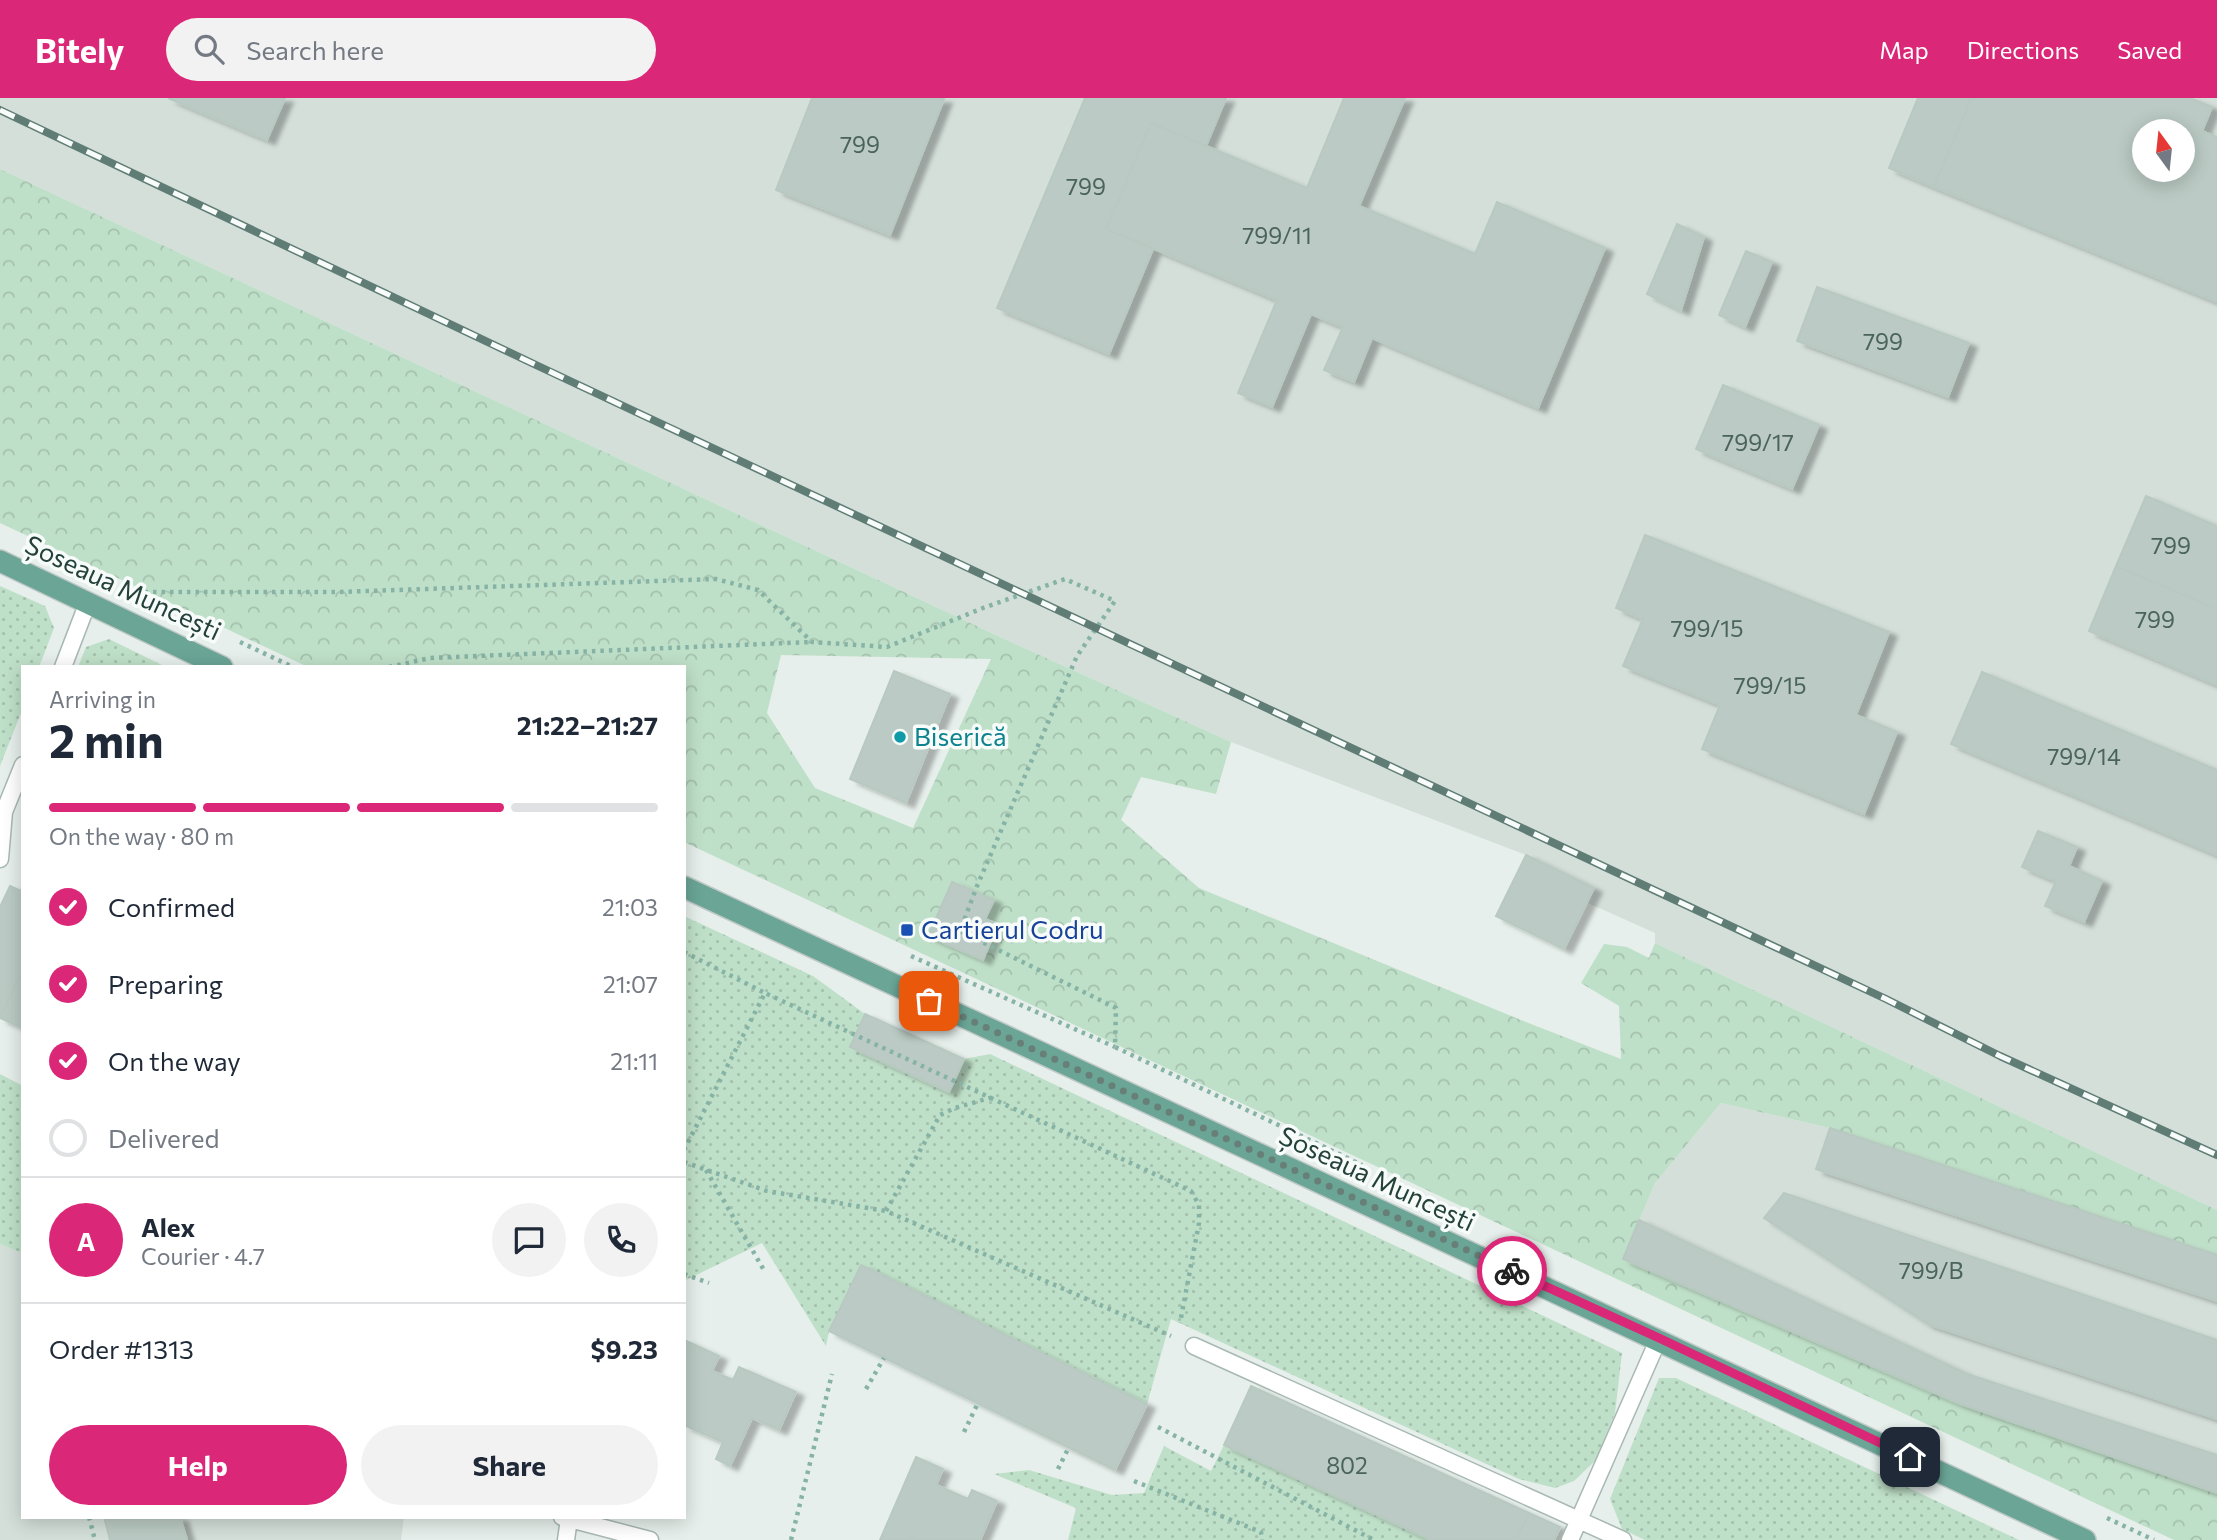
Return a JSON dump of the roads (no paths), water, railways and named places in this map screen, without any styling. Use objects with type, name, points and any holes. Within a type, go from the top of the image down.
[{"type":"main road","name":"Șoseaua Muncești","points":[[0,561],[218,665]]},
{"type":"main road","name":"Șoseaua Muncești","points":[[686,888],[1350,1198],[1659,1338],[2085,1540]]},
{"type":"lane","points":[[64,665],[88,601]]},
{"type":"lane","points":[[0,859],[2,811],[21,769]]},
{"type":"lane","points":[[1570,1540],[1659,1338]]},
{"type":"lane","points":[[1194,1346],[1623,1540]]},
{"type":"lane","points":[[565,1519],[566,1540]]},
{"type":"lane","points":[[569,1519],[650,1540]]},
{"type":"railway","points":[[0,110],[536,365],[1886,999],[2000,1056],[2217,1155]]},
{"type":"place","name":"Biserică","points":[[900,737]]},
{"type":"place","name":"Cartierul Codru","points":[[907,930]]}]
